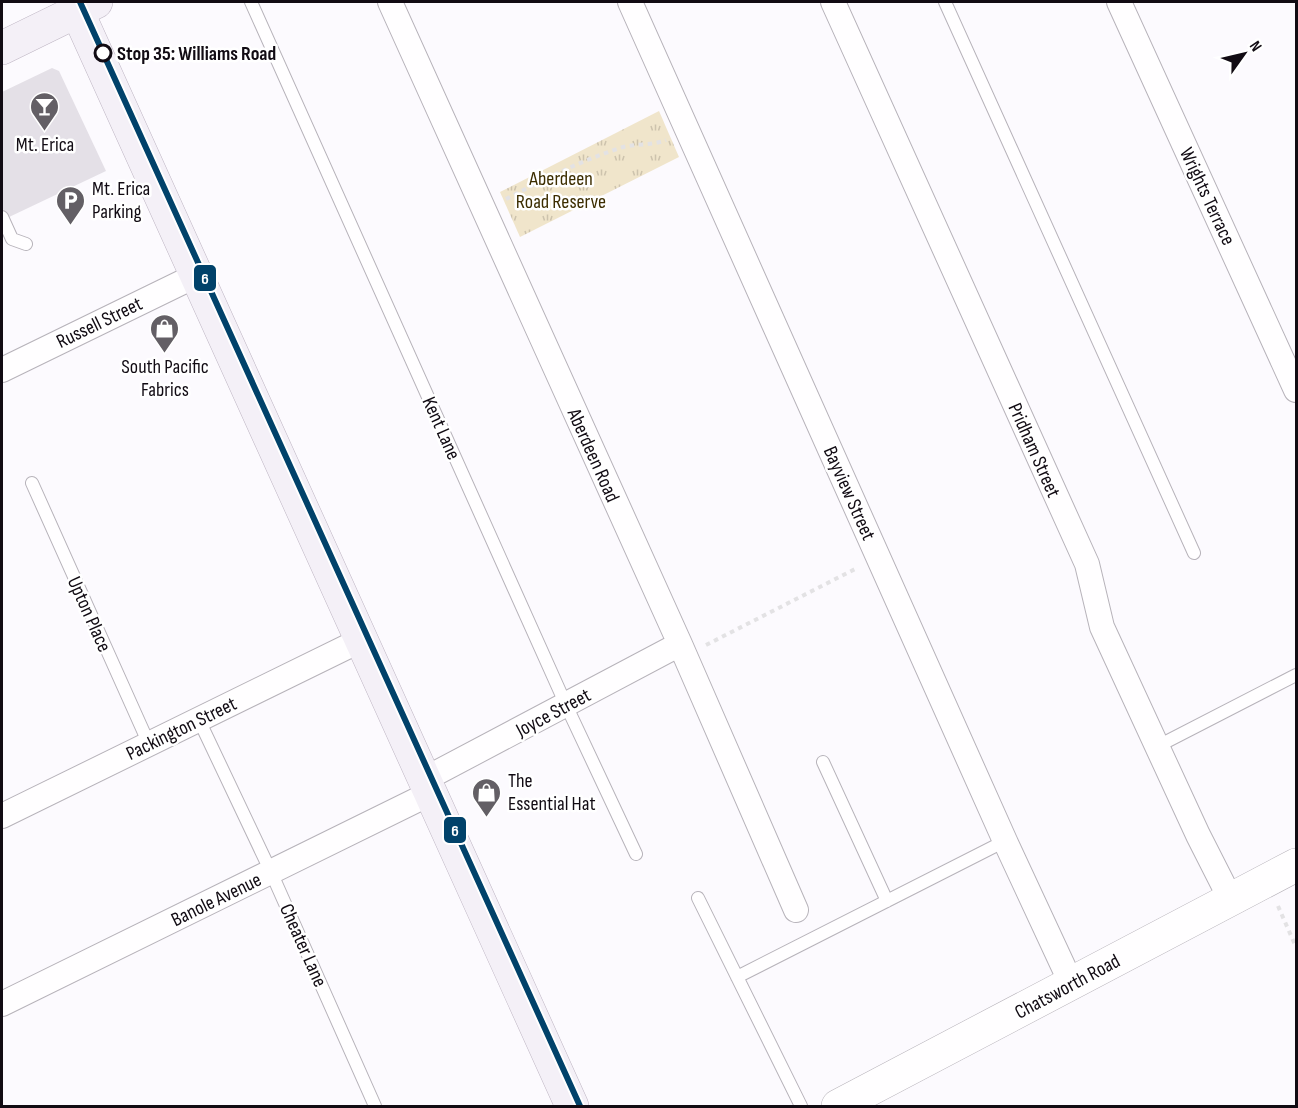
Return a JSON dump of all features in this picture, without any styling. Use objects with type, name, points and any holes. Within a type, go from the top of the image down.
[{"type":"main road","points":[[2,48],[82,5],[197,275],[572,1107]]},
{"type":"street","name":"Aberdeen Road","points":[[390,2],[689,643],[796,910]]},
{"type":"street","name":"Bayview Street","points":[[630,2],[1005,841],[1071,983]]},
{"type":"street","name":"Pridham Street","points":[[833,2],[1087,564],[1102,627],[1198,836],[1231,900]]},
{"type":"street","name":"Wrights Terrace","points":[[1119,2],[1296,390]]},
{"type":"street","name":"Russell Street","points":[[2,370],[197,275]]},
{"type":"street","name":"Packington Street","points":[[2,815],[361,640]]},
{"type":"street","name":"Joyce Street","points":[[428,786],[566,705],[689,643]]},
{"type":"street","name":"Banole Avenue","points":[[2,1004],[271,872],[428,786]]},
{"type":"street","name":"Chatsworth Road","points":[[838,1107],[1296,865]]},
{"type":"lane","name":"Kent Lane","points":[[251,2],[566,705],[636,854]]},
{"type":"lane","points":[[945,2],[1194,553]]},
{"type":"lane","points":[[2,217],[12,239],[26,244]]},
{"type":"lane","name":"Upton Place","points":[[32,483],[149,744]]},
{"type":"lane","points":[[1158,746],[1296,675]]},
{"type":"lane","name":"Cheater Lane","points":[[199,720],[271,872],[375,1107]]},
{"type":"lane","points":[[823,762],[887,901]]},
{"type":"lane","points":[[737,977],[1005,841]]},
{"type":"lane","points":[[698,898],[801,1107]]},
{"type":"path","points":[[504,200],[572,166],[604,153],[625,146],[646,145],[671,138]]},
{"type":"path","points":[[689,643],[705,646],[878,557]]},
{"type":"path","points":[[1267,880],[1296,947]]},
{"type":"green space","name":"Aberdeen Road Reserve","points":[[659,111],[679,157],[520,237],[500,192]]},
{"type":"building","name":"Mt. Erica","points":[[52,68],[59,71],[106,171],[7,218],[2,207],[2,92]]},
{"type":"transit line","name":"6","points":[[80,2],[580,1106]]},
{"type":"place","name":"Stop 35: Williams Road","points":[[103,53]]},
{"type":"place","name":"Mt. Erica","points":[[45,132]]},
{"type":"place","name":"Mt. Erica Parking","points":[[71,226]]},
{"type":"place","name":"South Pacific Fabrics","points":[[165,354]]},
{"type":"place","name":"The Essential Hat","points":[[487,818]]}]
